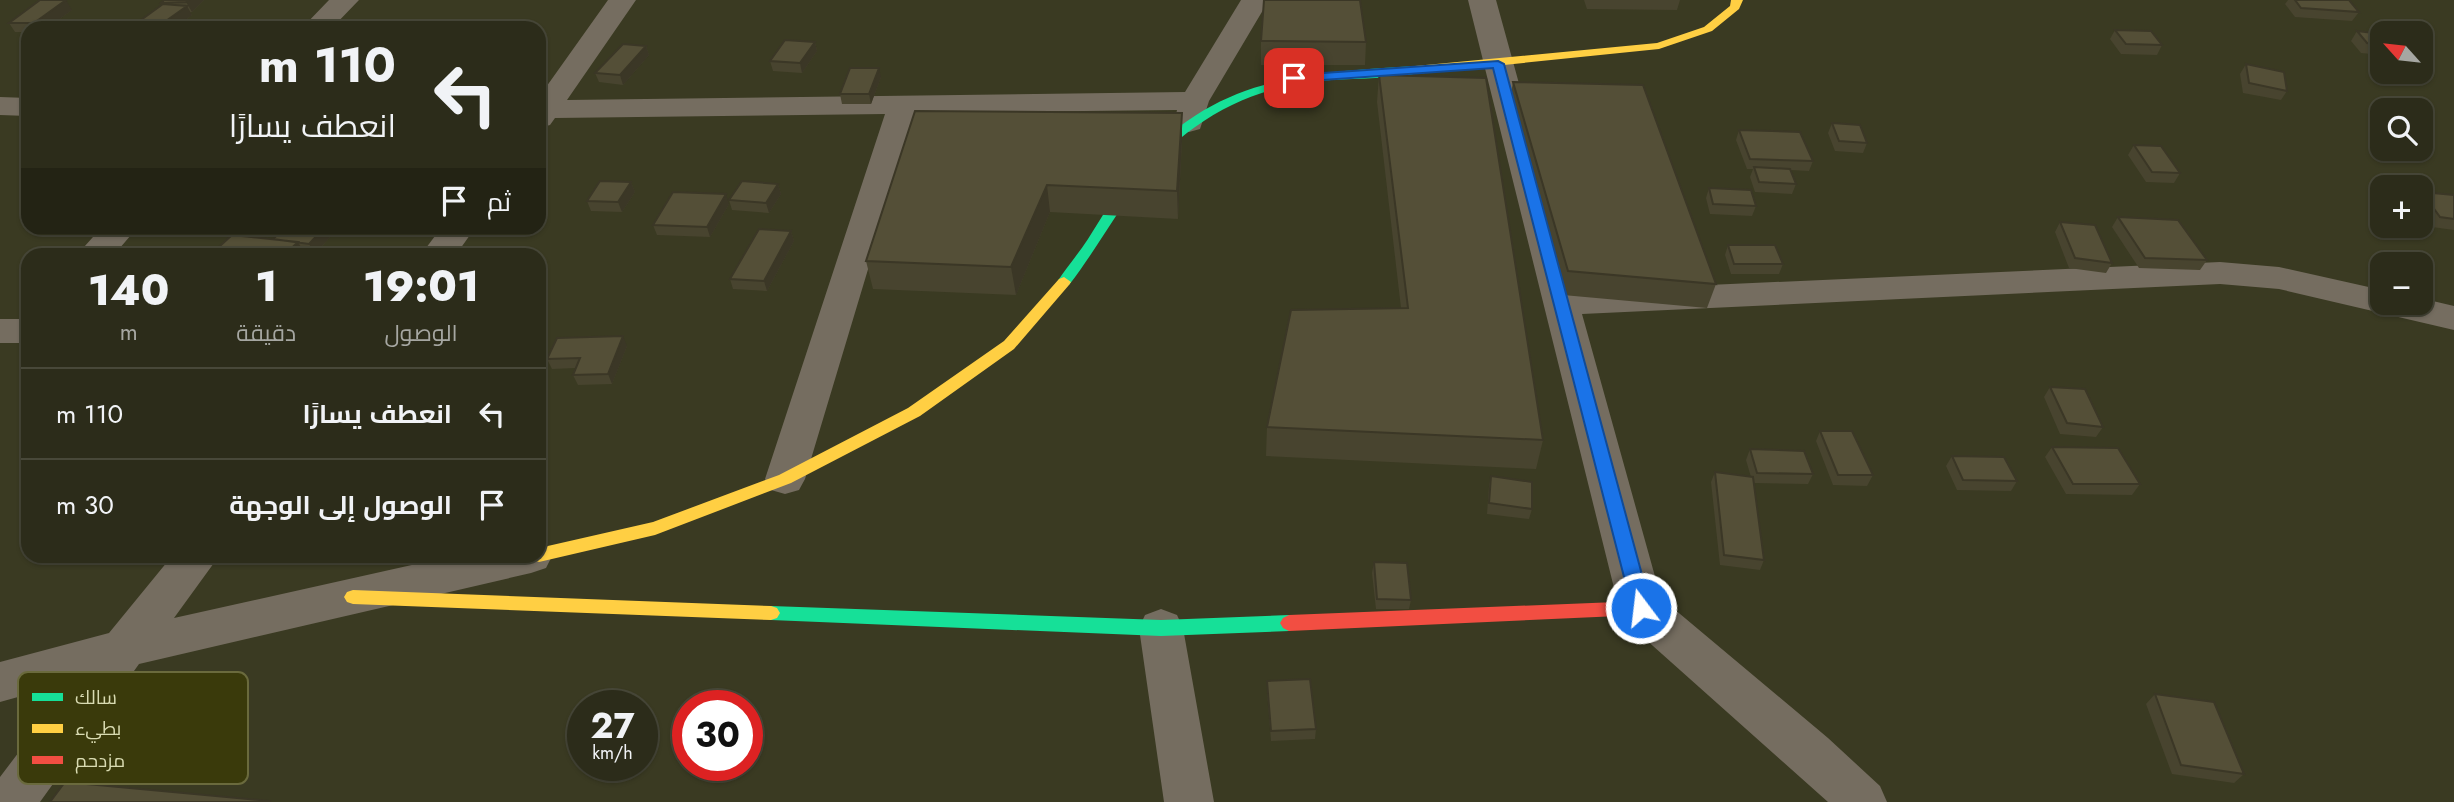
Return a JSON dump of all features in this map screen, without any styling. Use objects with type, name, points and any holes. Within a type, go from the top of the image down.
[{"type":"street","points":[[323,21],[345,0]]},
{"type":"street","points":[[546,110],[622,0]]},
{"type":"street","points":[[546,553],[655,528],[785,479],[914,412],[1009,345],[1071,274],[1143,169],[1192,112],[1255,0]]},
{"type":"street","points":[[1482,0],[1641,608],[1811,752],[1862,802]]},
{"type":"street","points":[[546,114],[903,104],[1192,112],[1294,78],[1498,64],[1659,46],[1707,29],[1735,7],[1737,0]]},
{"type":"street","points":[[785,479],[903,104]]},
{"type":"street","points":[[0,106],[21,107]]},
{"type":"street","points":[[101,248],[113,235]]},
{"type":"street","points":[[1561,303],[2220,273],[2279,278],[2454,318]]},
{"type":"street","points":[[106,672],[192,563]]},
{"type":"street","points":[[36,672],[124,648],[500,563]]},
{"type":"street","points":[[352,597],[1161,628],[1641,608]]},
{"type":"street","points":[[1161,628],[1189,802]]},
{"type":"street","points":[[0,682],[18,677]]},
{"type":"street","points":[[11,802],[24,784]]},
{"type":"building","points":[[40,0],[66,0],[37,21],[9,23]]},
{"type":"building","points":[[164,0],[189,0],[161,3]]},
{"type":"building","points":[[1264,0],[1360,0],[1366,42],[1261,41]]},
{"type":"building","points":[[2295,0],[2349,0],[2359,12],[2301,8]]},
{"type":"building","points":[[163,4],[187,6],[166,21],[140,21]]},
{"type":"building","points":[[2115,30],[2151,31],[2162,45],[2126,44]]},
{"type":"building","points":[[2357,31],[2370,33],[2370,43]]},
{"type":"building","points":[[785,40],[815,42],[800,63],[770,61]]},
{"type":"building","points":[[623,44],[646,46],[620,75],[595,73]]},
{"type":"building","points":[[2246,64],[2284,72],[2287,91],[2249,83]]},
{"type":"building","points":[[850,68],[879,68],[869,94],[840,94]]},
{"type":"building","points":[[1379,75],[1486,78],[1543,440],[1267,427],[1291,310],[1408,308]]},
{"type":"building","points":[[1513,82],[1643,85],[1716,284],[1568,271]]},
{"type":"building","points":[[915,111],[1182,113],[1177,191],[1047,185],[1011,267],[866,261]]},
{"type":"building","points":[[1832,123],[1860,125],[1867,143],[1839,141]]},
{"type":"building","points":[[1739,130],[1800,132],[1813,161],[1750,159]]},
{"type":"building","points":[[2134,145],[2161,146],[2180,173],[2152,172]]},
{"type":"building","points":[[1754,167],[1790,169],[1796,184],[1759,182]]},
{"type":"building","points":[[600,181],[631,182],[618,202],[587,201]]},
{"type":"building","points":[[742,181],[778,184],[766,203],[729,200]]},
{"type":"building","points":[[1709,188],[1751,190],[1756,206],[1713,204]]},
{"type":"building","points":[[673,192],[726,194],[707,227],[653,225]]},
{"type":"building","points":[[2433,193],[2454,195],[2454,219],[2440,217],[2433,207]]},
{"type":"building","points":[[2118,217],[2178,220],[2207,260],[2145,258]]},
{"type":"building","points":[[2060,222],[2095,225],[2112,263],[2075,258]]},
{"type":"building","points":[[759,229],[791,231],[764,281],[730,279]]},
{"type":"building","points":[[232,235],[298,242],[292,248],[218,248]]},
{"type":"building","points":[[277,235],[317,235],[309,244],[273,239]]},
{"type":"building","points":[[1728,245],[1775,245],[1783,264],[1734,264]]},
{"type":"building","points":[[623,336],[608,374],[573,375],[580,358],[547,359],[557,338]]},
{"type":"building","points":[[2050,387],[2085,389],[2103,427],[2067,423]]},
{"type":"building","points":[[1820,431],[1852,431],[1873,475],[1838,475]]},
{"type":"building","points":[[2052,447],[2118,448],[2140,484],[2073,484]]},
{"type":"building","points":[[1750,449],[1804,451],[1813,474],[1757,473]]},
{"type":"building","points":[[1952,456],[2004,457],[2017,481],[1963,480]]},
{"type":"building","points":[[1715,472],[1753,477],[1764,560],[1724,555]]},
{"type":"building","points":[[1491,476],[1532,482],[1532,509],[1489,503]]},
{"type":"building","points":[[1374,562],[1407,563],[1411,600],[1377,599]]},
{"type":"building","points":[[1310,679],[1316,729],[1271,731],[1267,681]]},
{"type":"building","points":[[2155,694],[2214,702],[2244,774],[2181,765]]},
{"type":"building","points":[[64,784],[270,801],[269,802],[50,802]]},
{"type":"traffic: fast","points":[[1064,282],[1143,168],[1173,137],[1203,114],[1234,98],[1267,87],[1337,75],[1415,70]]},
{"type":"traffic: fast","points":[[771,613],[1161,628],[1289,623]]},
{"type":"traffic: slow","points":[[1415,70],[1659,46],[1708,29],[1735,7],[1737,0]]},
{"type":"traffic: slow","points":[[546,553],[655,528],[785,479],[914,412],[1009,345],[1064,282]]},
{"type":"traffic: slow","points":[[353,597],[771,613]]},
{"type":"traffic: jam","points":[[1289,623],[1641,608]]},
{"type":"route","points":[[1294,78],[1498,64],[1641,608]]}]
